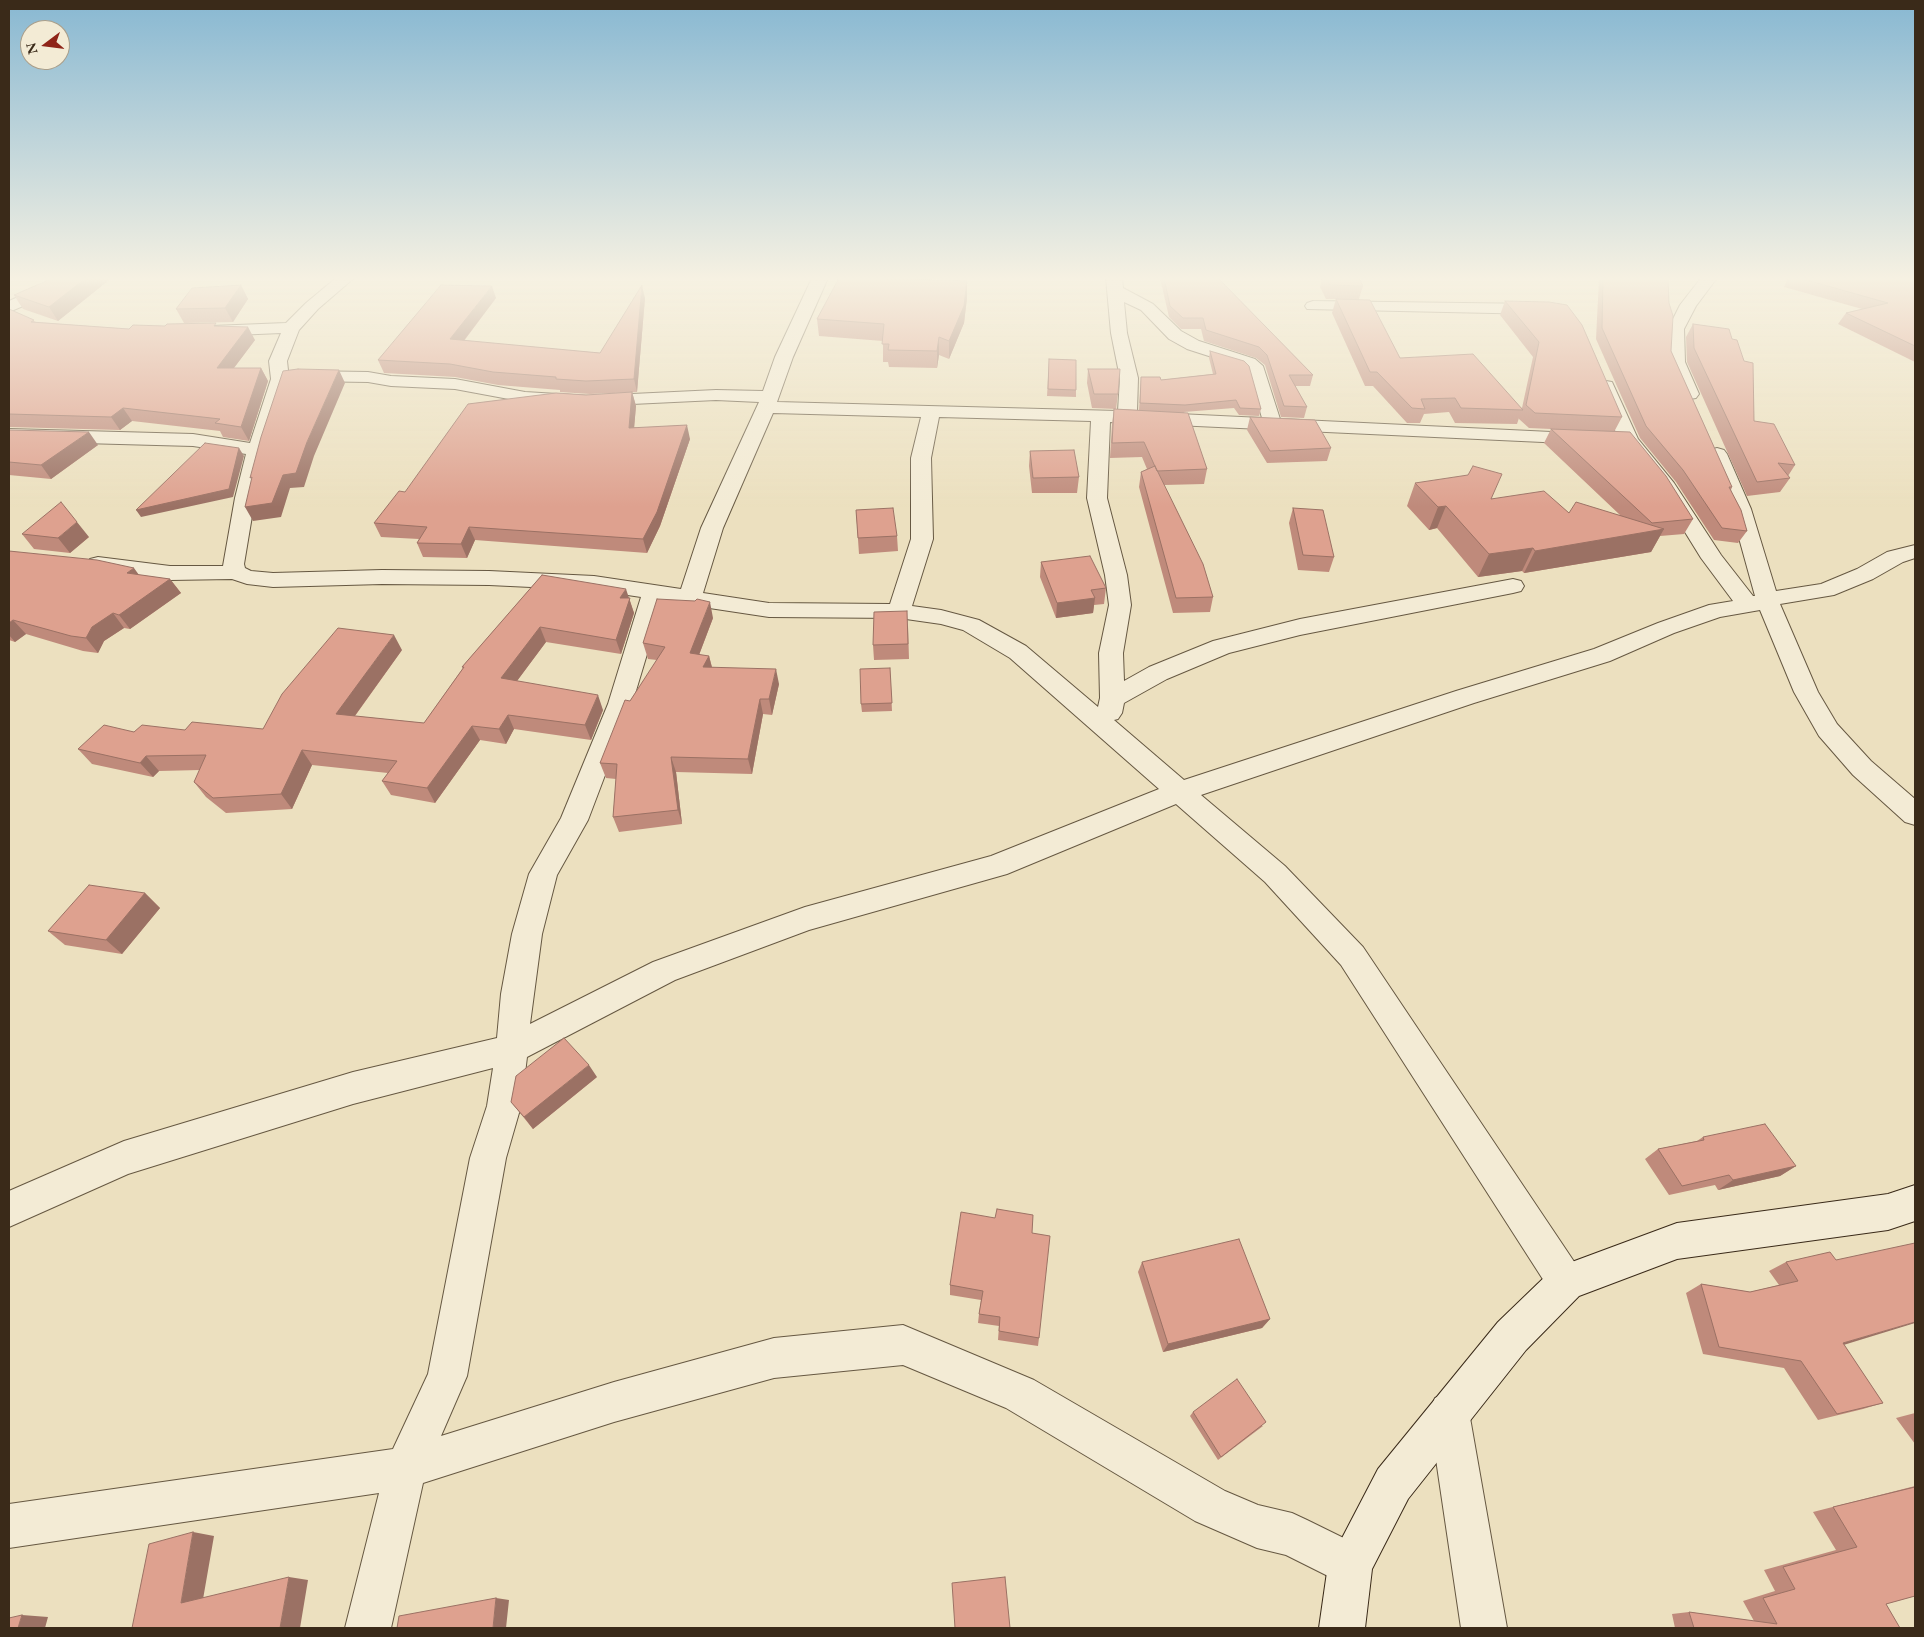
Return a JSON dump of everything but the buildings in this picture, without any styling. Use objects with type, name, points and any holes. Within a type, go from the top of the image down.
[{"type":"street","points":[[235,572],[233,564],[236,542],[257,450],[280,378],[278,361],[281,354]]},
{"type":"street","points":[[690,598],[712,528],[787,354]]},
{"type":"street","points":[[1124,354],[1129,378],[1127,418]]},
{"type":"street","points":[[1219,354],[1249,363],[1257,370],[1272,425]]},
{"type":"street","points":[[1676,354],[1676,362],[1700,414]]},
{"type":"street","points":[[1599,369],[1629,440],[1667,487],[1712,558],[1758,602]]},
{"type":"street","points":[[280,378],[305,375],[368,377],[391,381],[455,384],[525,396],[590,401],[716,395],[767,402],[931,413],[1101,416],[1629,440]]},
{"type":"street","points":[[899,611],[922,539],[921,458],[931,413]]},
{"type":"street","points":[[1101,416],[1097,498],[1116,575],[1120,605],[1111,653],[1112,698],[1105,729]]},
{"type":"street","points":[[9,435],[193,440],[257,450]]},
{"type":"street","points":[[1711,440],[1741,509],[1758,602],[1806,692],[1828,730],[1862,768],[1915,816]]},
{"type":"street","points":[[9,1208],[124,1158],[353,1088],[512,1048],[664,971],[805,919],[997,866],[1179,792],[1464,697],[1602,655],[1666,628],[1717,610],[1826,590],[1865,574],[1895,557],[1915,551]]},
{"type":"street","points":[[82,562],[170,573],[206,574],[235,572],[248,577],[273,580],[382,577],[527,579],[594,583],[769,610],[899,611],[971,625],[1018,652],[1274,874],[1352,956],[1566,1282]]},
{"type":"street","points":[[1112,698],[1158,673],[1222,647],[1300,627],[1513,586]]},
{"type":"street","points":[[368,1628],[406,1468],[447,1376],[488,1158],[504,1106],[526,934],[543,874],[574,820],[620,704],[654,593]]},
{"type":"street","points":[[1342,1628],[1350,1566],[1392,1484],[1512,1336],[1566,1282],[1677,1241],[1888,1212],[1915,1203]]},
{"type":"street","points":[[9,1526],[406,1468],[614,1402],[774,1358],[903,1345],[1020,1394],[1210,1506],[1257,1526],[1292,1534],[1350,1566]]},
{"type":"street","points":[[1449,1412],[1484,1628]]}]
